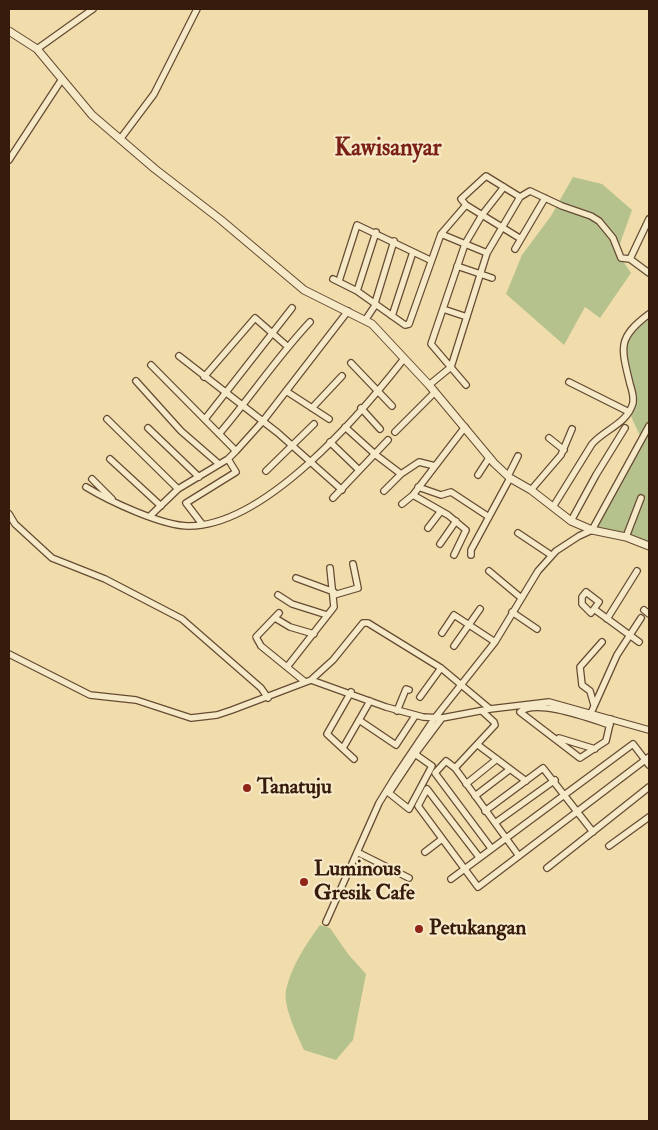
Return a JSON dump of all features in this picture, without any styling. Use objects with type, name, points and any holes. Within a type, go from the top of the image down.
[{"type":"street","points":[[37,49],[93,9]]},
{"type":"street","points":[[121,138],[154,94],[196,9]]},
{"type":"street","points":[[9,31],[37,49],[92,115],[155,169],[221,220],[304,290],[366,319],[403,360],[429,385],[489,458],[509,477],[531,490],[571,521],[592,530],[626,537],[649,546]]},
{"type":"street","points":[[9,160],[62,79]]},
{"type":"street","points":[[520,197],[485,176],[462,197],[462,200],[466,205],[521,239]]},
{"type":"street","points":[[466,385],[431,345],[465,244],[482,215],[504,187]]},
{"type":"street","points":[[429,385],[451,367],[487,252],[520,197],[530,191],[562,206],[592,216],[613,238],[621,258],[630,260],[649,272]]},
{"type":"street","points":[[515,249],[545,198]]},
{"type":"street","points":[[430,260],[376,232],[356,225],[336,280],[357,291],[405,325],[410,323],[430,260],[441,234],[466,205]]},
{"type":"street","points":[[630,260],[649,219]]},
{"type":"street","points":[[357,291],[376,232]]},
{"type":"street","points":[[441,234],[487,252]]},
{"type":"street","points":[[366,319],[375,303],[394,241]]},
{"type":"street","points":[[392,316],[413,252]]},
{"type":"street","points":[[457,266],[492,278]]},
{"type":"street","points":[[205,419],[292,308]]},
{"type":"street","points":[[443,308],[467,317]]},
{"type":"street","points":[[150,516],[178,489],[219,464],[236,451],[263,422],[348,310]]},
{"type":"street","points":[[553,507],[592,444],[600,435],[622,420],[629,412],[633,395],[622,346],[628,332],[649,314]]},
{"type":"street","points":[[204,377],[254,318],[258,318],[287,346]]},
{"type":"street","points":[[219,434],[242,407],[287,346],[310,322]]},
{"type":"street","points":[[179,356],[263,422],[342,490]]},
{"type":"street","points":[[86,487],[103,498],[112,499],[150,516],[185,526],[230,518],[283,486],[310,462],[378,391],[403,360]]},
{"type":"street","points":[[351,363],[392,406]]},
{"type":"street","points":[[151,365],[236,451]]},
{"type":"street","points":[[312,408],[342,376]]},
{"type":"street","points":[[136,381],[181,430],[219,464]]},
{"type":"street","points":[[569,382],[629,412]]},
{"type":"street","points":[[286,391],[329,419]]},
{"type":"street","points":[[394,432],[435,392]]},
{"type":"street","points":[[362,408],[380,429]]},
{"type":"street","points":[[107,419],[178,489]]},
{"type":"street","points":[[266,471],[314,424]]},
{"type":"street","points":[[326,922],[382,796],[434,719],[495,642],[520,597],[551,555],[578,536],[592,530],[649,426]]},
{"type":"street","points":[[345,427],[376,455],[401,474]]},
{"type":"street","points":[[402,504],[413,495],[465,427]]},
{"type":"street","points":[[148,428],[199,477]]},
{"type":"street","points":[[571,521],[625,428]]},
{"type":"street","points":[[531,490],[564,450],[572,429]]},
{"type":"street","points":[[549,438],[564,450]]},
{"type":"street","points":[[333,498],[376,455],[388,440]]},
{"type":"street","points":[[330,442],[359,470]]},
{"type":"street","points":[[471,555],[471,550],[518,456]]},
{"type":"street","points":[[202,524],[191,513],[186,504],[236,472],[228,458]]},
{"type":"street","points":[[478,475],[489,458]]},
{"type":"street","points":[[110,459],[161,506]]},
{"type":"street","points":[[384,491],[401,474],[419,462],[435,466]]},
{"type":"street","points":[[92,479],[112,499]]},
{"type":"street","points":[[418,487],[442,495],[451,492],[489,517]]},
{"type":"street","points":[[413,495],[456,521],[466,532],[454,555]]},
{"type":"street","points":[[626,537],[641,498]]},
{"type":"street","points":[[428,528],[441,511]]},
{"type":"street","points":[[9,514],[15,524],[52,558],[106,579],[182,619],[261,688],[268,698]]},
{"type":"street","points":[[440,544],[456,521]]},
{"type":"street","points":[[518,533],[551,555]]},
{"type":"street","points":[[296,578],[334,594],[358,588],[353,564]]},
{"type":"street","points":[[288,667],[334,606],[330,568]]},
{"type":"street","points":[[489,571],[520,597]]},
{"type":"street","points":[[607,619],[638,571]]},
{"type":"street","points":[[278,595],[292,604],[327,615]]},
{"type":"street","points":[[454,646],[480,609]]},
{"type":"street","points":[[594,609],[639,642]]},
{"type":"street","points":[[644,610],[649,614]]},
{"type":"street","points":[[512,612],[537,629]]},
{"type":"street","points":[[442,633],[454,615],[495,642]]},
{"type":"street","points":[[304,681],[261,646],[256,637],[277,616],[290,627],[314,634]]},
{"type":"street","points":[[591,713],[617,655],[641,618]]},
{"type":"street","points":[[312,680],[333,660],[363,624],[368,623],[441,668],[490,709]]},
{"type":"street","points":[[594,705],[590,691],[582,685],[580,668],[602,642]]},
{"type":"street","points":[[9,654],[90,695],[136,700],[191,718],[217,715],[268,698],[304,681],[312,680],[351,692],[397,711],[434,719],[490,709],[549,702],[591,713],[610,722]]},
{"type":"street","points":[[420,697],[441,668]]},
{"type":"street","points":[[397,711],[406,689],[409,690]]},
{"type":"street","points":[[351,692],[327,733],[354,759]]},
{"type":"street","points":[[343,748],[370,701]]},
{"type":"street","points":[[610,722],[606,741],[580,758],[521,711],[535,708],[558,710],[649,730]]},
{"type":"street","points":[[531,720],[535,708]]},
{"type":"street","points":[[454,768],[478,745],[495,723],[482,711]]},
{"type":"street","points":[[359,720],[396,745],[416,716]]},
{"type":"street","points":[[416,754],[432,766],[409,809],[389,793],[416,754],[442,718]]},
{"type":"street","points":[[554,737],[595,749]]},
{"type":"street","points":[[451,879],[465,870],[479,857],[633,744],[648,761],[478,887],[465,870],[442,839],[418,806],[427,789],[479,857]]},
{"type":"street","points":[[478,745],[526,781]]},
{"type":"street","points":[[466,784],[497,759]]},
{"type":"street","points":[[492,848],[435,773],[447,761],[496,823],[519,856]]},
{"type":"street","points":[[485,811],[543,768],[555,780],[593,832]]},
{"type":"street","points":[[475,796],[509,770]]},
{"type":"street","points":[[496,823],[555,780]]},
{"type":"street","points":[[547,868],[649,787]]},
{"type":"street","points":[[609,846],[649,817]]},
{"type":"street","points":[[425,852],[442,839]]},
{"type":"street","points":[[357,852],[409,878]]},
{"type":"green space","points":[[573,177],[602,184],[632,210],[617,252],[631,273],[600,318],[585,307],[564,345],[506,294],[522,255],[551,216]]},
{"type":"green space","points":[[649,314],[649,544],[595,528],[641,438],[629,412],[633,402],[623,340]]},
{"type":"green space","points":[[320,925],[330,928],[348,954],[366,974],[353,1040],[336,1060],[304,1050],[291,1020],[286,997],[288,981],[295,964]]},
{"type":"place","name":"Tanatuju","points":[[247,788]]},
{"type":"place","name":"Luminous Gresik Cafe","points":[[304,882]]},
{"type":"place","name":"Petukangan","points":[[419,929]]},
{"type":"district","name":"Kawisanyar","points":[[388,150]]}]
